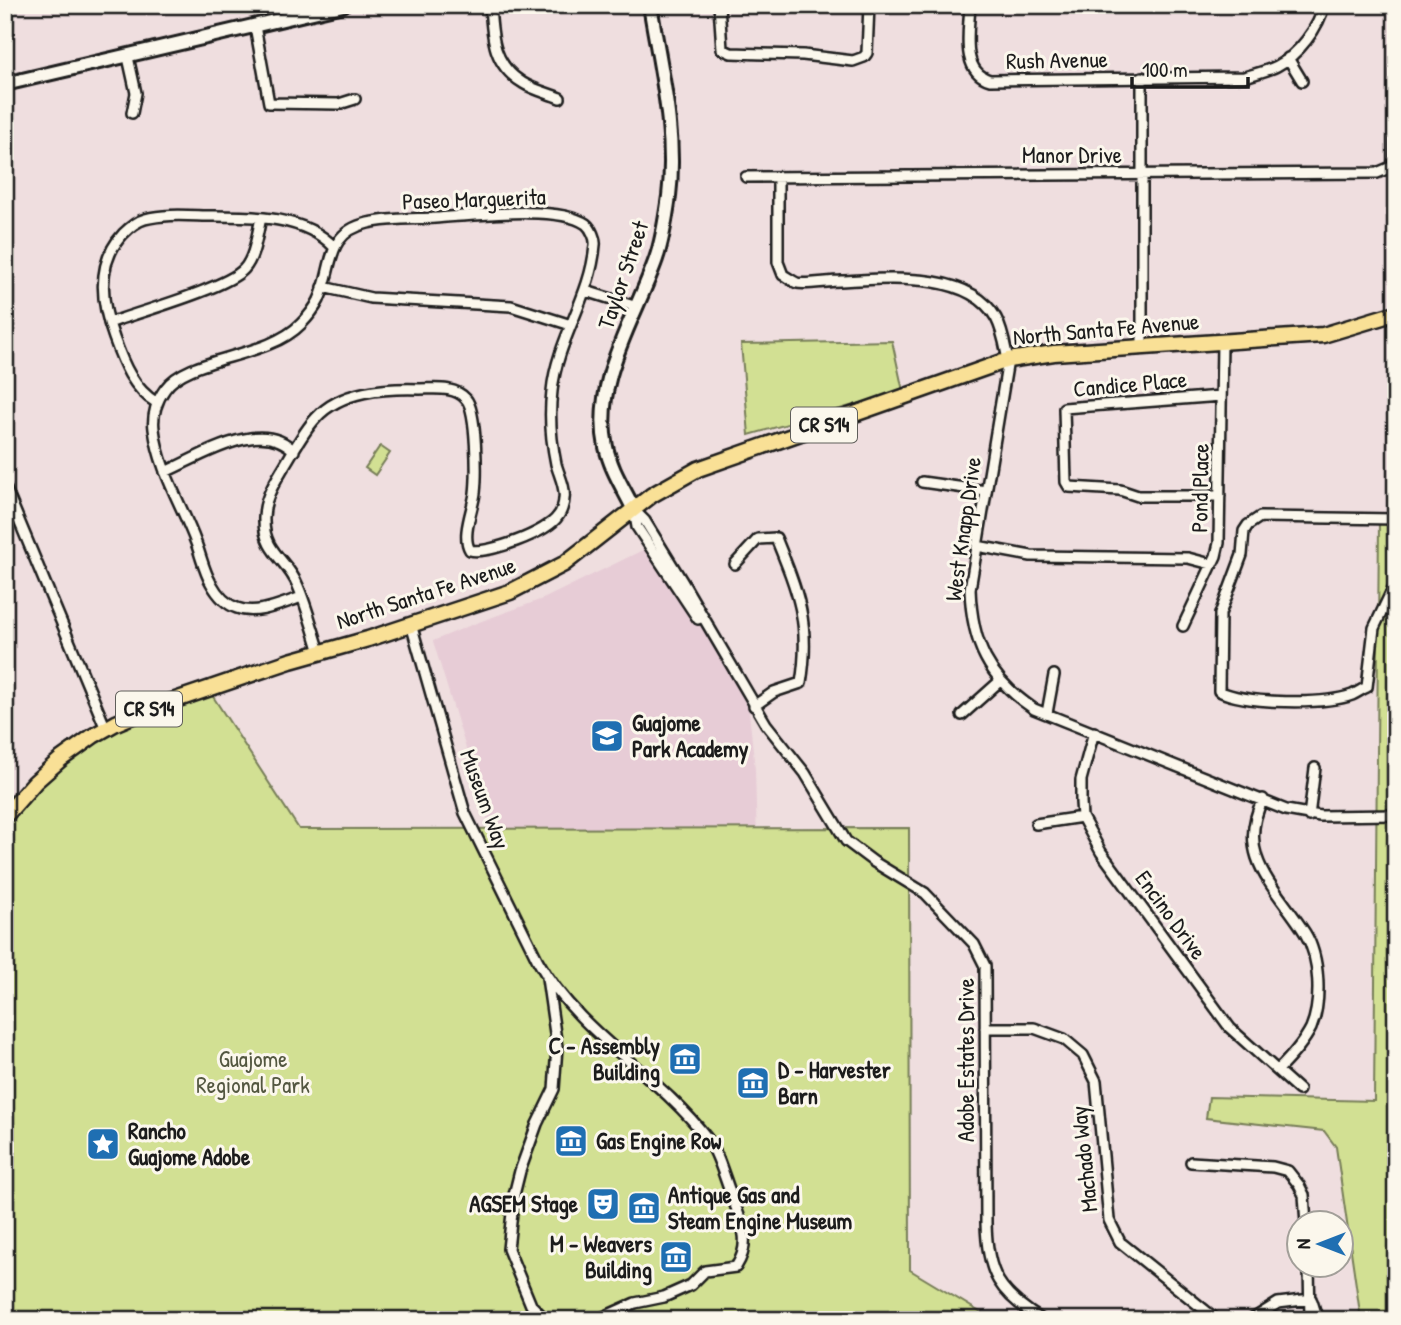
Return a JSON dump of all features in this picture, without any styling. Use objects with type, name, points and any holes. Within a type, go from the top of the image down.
[{"type":"main road","points":[[5,84],[343,5]]},
{"type":"main road","name":"Taylor Street","points":[[634,510],[616,477],[606,446],[604,418],[608,377],[660,246],[670,185],[668,120],[650,5]]},
{"type":"main road","name":"North Santa Fe Avenue","points":[[5,816],[35,782],[61,759],[106,729],[149,709],[510,592],[537,580],[582,552],[652,495],[698,469],[1008,360],[1054,353],[1323,335],[1396,313]]},
{"type":"street","points":[[490,5],[493,45],[505,66],[523,83],[560,98]]},
{"type":"street","points":[[719,5],[722,49],[731,53],[803,55],[853,61],[864,57],[869,46],[869,5]]},
{"type":"street","name":"Rush Avenue","points":[[970,5],[969,49],[973,69],[980,77],[990,80],[1244,77],[1276,66],[1288,58],[1307,38],[1322,16],[1324,5]]},
{"type":"street","points":[[255,26],[269,103],[339,104],[355,99]]},
{"type":"street","points":[[128,57],[136,93],[132,113]]},
{"type":"street","points":[[1288,58],[1302,81]]},
{"type":"street","points":[[1394,165],[1396,63]]},
{"type":"street","points":[[1142,77],[1142,347]]},
{"type":"street","name":"Manor Drive","points":[[746,177],[1377,173],[1394,165]]},
{"type":"street","points":[[778,177],[778,262],[783,275],[799,284],[904,279],[929,281],[967,292],[983,302],[995,316],[1008,360]]},
{"type":"street","name":"Paseo Marguerita","points":[[320,652],[294,577],[270,549],[264,522],[265,501],[293,451],[315,419],[332,403],[354,395],[397,388],[447,389],[467,400],[474,416],[475,490],[466,544],[470,550],[484,552],[548,527],[559,516],[564,499],[550,425],[552,388],[562,346],[586,291],[596,241],[587,225],[569,217],[528,213],[376,222],[355,227],[341,236],[334,247]]},
{"type":"street","points":[[157,403],[149,398],[126,371],[108,323],[104,298],[106,258],[127,230],[142,220],[157,217],[247,216],[305,227],[324,236],[334,247],[318,301],[301,324],[268,346],[185,372],[167,386],[157,403],[154,428],[165,472],[210,582],[222,599],[246,610],[264,609],[302,597]]},
{"type":"street","points":[[108,323],[226,282],[244,270],[251,258],[261,218]]},
{"type":"street","points":[[323,287],[371,298],[511,306],[571,325]]},
{"type":"street","points":[[586,291],[637,307]]},
{"type":"street","name":"Pond Place","points":[[1183,626],[1219,543],[1222,342]]},
{"type":"street","name":"West Knapp Drive","points":[[1008,360],[970,589],[971,618],[976,635],[1000,681],[1034,709],[1286,810],[1310,816],[1396,815]]},
{"type":"street","name":"Candice Place","points":[[1220,496],[1138,496],[1121,490],[1069,487],[1066,482],[1064,408],[1221,396]]},
{"type":"street","points":[[165,472],[244,438],[263,436],[286,443],[293,451]]},
{"type":"street","points":[[922,482],[986,491]]},
{"type":"street","points":[[5,487],[106,729]]},
{"type":"street","name":"Adobe Estates Drive","points":[[634,510],[637,527],[698,620],[710,630],[754,706],[805,773],[846,841],[874,862],[925,893],[974,944],[985,966],[988,1257],[996,1277],[1009,1295],[1017,1304],[1042,1320]]},
{"type":"street","points":[[1396,519],[1259,516],[1248,525],[1244,531],[1242,555],[1220,614],[1219,691],[1232,697],[1268,702],[1353,695],[1367,687],[1374,628],[1396,582]]},
{"type":"street","points":[[735,564],[758,539],[776,538],[791,575],[804,621],[805,659],[801,683],[774,692],[754,706]]},
{"type":"street","points":[[977,546],[1031,556],[1188,558],[1211,564]]},
{"type":"street","name":"Museum Way","points":[[411,624],[465,813],[546,976],[578,1015],[669,1098],[709,1141],[745,1230],[746,1247],[736,1267],[705,1271],[691,1285],[664,1297],[635,1303],[597,1320]]},
{"type":"street","points":[[1047,713],[1054,675]]},
{"type":"street","points":[[962,715],[1000,681]]},
{"type":"street","name":"Encino Drive","points":[[1094,732],[1081,780],[1082,817],[1101,852],[1230,1028],[1299,1090]]},
{"type":"street","points":[[1310,816],[1315,768]]},
{"type":"street","points":[[1263,799],[1253,827],[1256,857],[1263,874],[1307,936],[1315,958],[1318,980],[1315,1017],[1310,1029],[1300,1047],[1279,1070]]},
{"type":"street","points":[[1036,824],[1082,817]]},
{"type":"street","name":"Museum Way","points":[[546,976],[557,1047],[554,1089],[537,1124],[520,1171],[514,1195],[508,1249],[531,1305],[546,1320]]},
{"type":"street","name":"Machado Way","points":[[985,1028],[1034,1028],[1064,1039],[1083,1055],[1096,1081],[1109,1220],[1120,1242],[1217,1320]]},
{"type":"street","points":[[1191,1162],[1273,1167],[1287,1171],[1304,1195],[1305,1210]]},
{"type":"street","points":[[1310,1280],[1310,1320]]},
{"type":"street","points":[[1251,1320],[1278,1303],[1311,1299]]},
{"type":"street","points":[[1311,1299],[1318,1320]]},
{"type":"shaded area","name":"Guajome Park Academy","points":[[655,544],[748,702],[755,770],[757,841],[507,882],[433,641],[545,598]]},
{"type":"green space","points":[[892,341],[903,391],[749,435],[741,344]]},
{"type":"green space","points":[[380,446],[390,453],[375,475],[365,468]]},
{"type":"green space","points":[[1379,521],[1396,522],[1396,1320],[1361,1320],[1355,1280],[1356,1210],[1345,1210],[1336,1147],[1324,1131],[1206,1118],[1209,1097],[1374,1101]]},
{"type":"green space","name":"Guajome Regional Park","points":[[210,692],[299,829],[909,828],[910,1270],[993,1320],[5,1320],[5,828],[37,787],[108,731]]},
{"type":"place","name":"Guajome Park Academy","points":[[607,736]]},
{"type":"place","name":"C - Assembly Building","points":[[685,1059]]},
{"type":"place","name":"D - Harvester Barn","points":[[753,1083]]},
{"type":"place","name":"Gas Engine Row","points":[[571,1141]]},
{"type":"place","name":"Rancho Guajome Adobe","points":[[103,1144]]},
{"type":"place","name":"AGSEM Stage","points":[[603,1204]]},
{"type":"place","name":"Antique Gas and Steam Engine Museum","points":[[644,1208]]},
{"type":"place","name":"M - Weavers Building","points":[[676,1257]]}]
